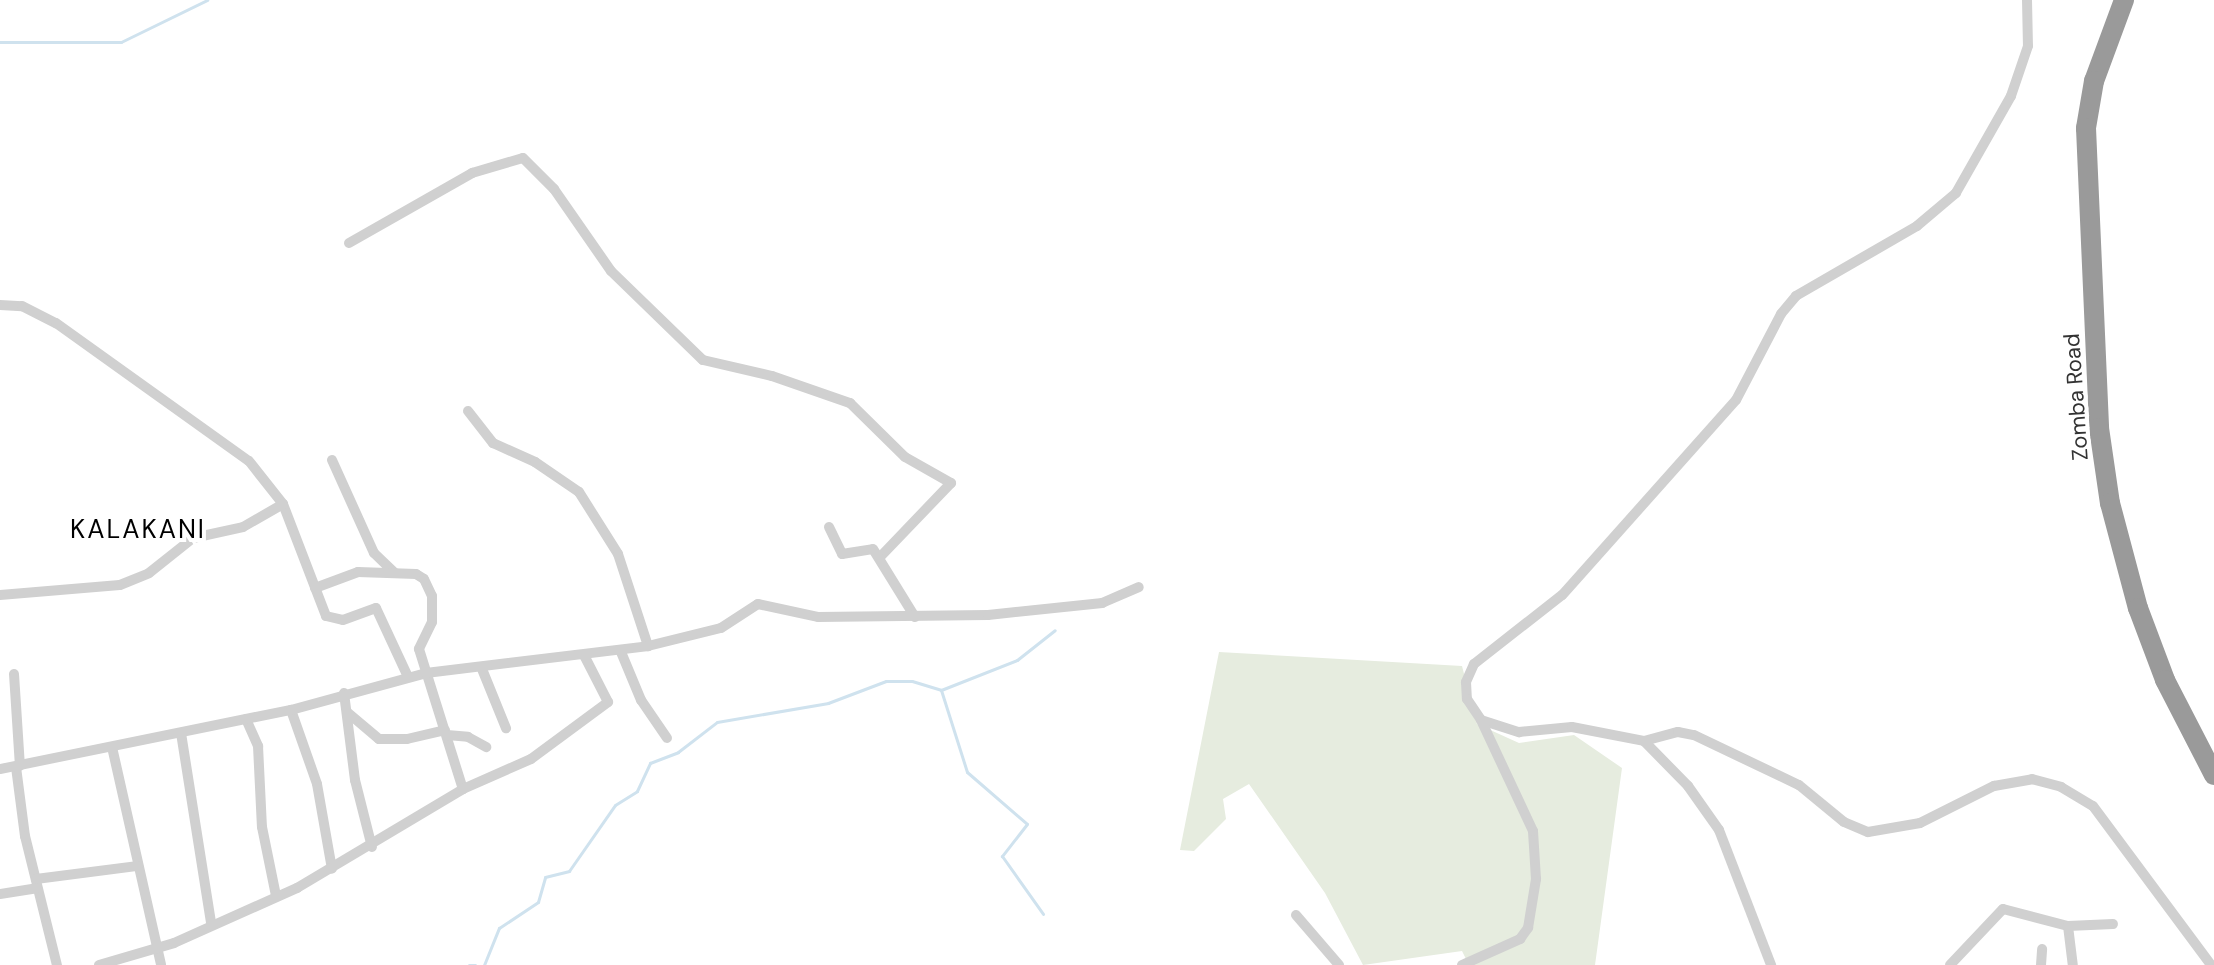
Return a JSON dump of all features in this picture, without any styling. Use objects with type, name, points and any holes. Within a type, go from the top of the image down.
[{"type":"highway","name":"Zomba Road","points":[[2124,0],[2094,81],[2086,128],[2099,428],[2110,503],[2138,608],[2172,694],[2214,775]]},
{"type":"street","points":[[1462,965],[1520,939],[1528,928],[1536,879],[1533,831],[1466,692],[1474,664],[1562,595],[1736,400],[1789,304],[1828,273],[1932,216],[1965,182],[2020,71],[2028,46],[2027,0]]},
{"type":"street","points":[[349,243],[472,173],[523,158],[554,189],[611,271],[703,360],[772,376],[850,403],[905,457],[951,483],[880,557]]},
{"type":"street","points":[[0,305],[22,306],[56,323],[202,424],[259,471],[283,504],[330,620],[376,608],[408,677]]},
{"type":"street","points":[[468,411],[493,443],[535,462],[579,492],[618,554],[648,646]]},
{"type":"street","points":[[332,460],[374,553],[394,572]]},
{"type":"street","points":[[0,595],[120,585],[149,573],[193,538],[243,527],[283,504]]},
{"type":"street","points":[[829,527],[842,554],[873,549],[915,617]]},
{"type":"street","points":[[315,588],[358,572],[416,574],[432,596],[432,622],[419,649],[463,789]]},
{"type":"street","points":[[0,769],[291,710],[426,673],[621,652],[721,628],[758,604],[818,617],[915,617],[1083,606],[1115,599],[1139,587]]},
{"type":"street","points":[[621,652],[641,700],[667,738]]},
{"type":"street","points":[[99,965],[154,946],[174,943],[211,923],[276,896],[372,847],[463,789],[531,759],[608,702],[585,657]]},
{"type":"street","points":[[482,669],[506,728]]},
{"type":"street","points":[[14,674],[18,766],[36,883],[57,965]]},
{"type":"street","points":[[344,693],[355,780],[372,847]]},
{"type":"street","points":[[291,710],[317,784],[332,869]]},
{"type":"street","points":[[347,712],[379,739],[407,739],[446,732],[468,737],[486,747]]},
{"type":"street","points":[[246,719],[258,746],[262,827],[276,896]]},
{"type":"street","points":[[1481,720],[1519,732],[1572,727],[1644,741],[1678,732],[1694,735],[1799,785],[1844,822],[1868,832],[1904,829],[1994,786],[2032,779],[2061,787],[2093,806],[2211,965]]},
{"type":"street","points":[[181,733],[211,923]]},
{"type":"street","points":[[1644,741],[1688,786],[1719,830],[1771,965]]},
{"type":"street","points":[[112,747],[154,946],[161,965]]},
{"type":"street","points":[[0,894],[36,883],[138,866]]},
{"type":"street","points":[[1950,965],[2003,909],[2068,926],[2113,924]]},
{"type":"street","points":[[1296,915],[1339,965]]},
{"type":"street","points":[[2068,926],[2073,965]]},
{"type":"street","points":[[2041,965],[2042,949]]},
{"type":"shaded area","points":[[1219,652],[1462,666],[1477,724],[1519,743],[1574,735],[1622,768],[1595,965],[1469,965],[1462,951],[1363,965],[1325,893],[1249,784],[1223,799],[1226,819],[1194,851],[1180,850]]},
{"type":"waterway","points":[[0,42],[121,42],[207,0]]},
{"type":"waterway","points":[[484,965],[499,928],[538,902],[545,877],[569,871],[615,805],[637,791],[650,763],[678,752],[717,722],[828,703],[886,681],[912,681],[941,690],[1017,660],[1055,630]]},
{"type":"waterway","points":[[941,690],[967,772],[1027,824],[1002,856],[1043,914]]},
{"type":"waterway","points":[[469,965],[475,965]]},
{"type":"district","name":"KALAKANI","points":[[138,530]]}]
